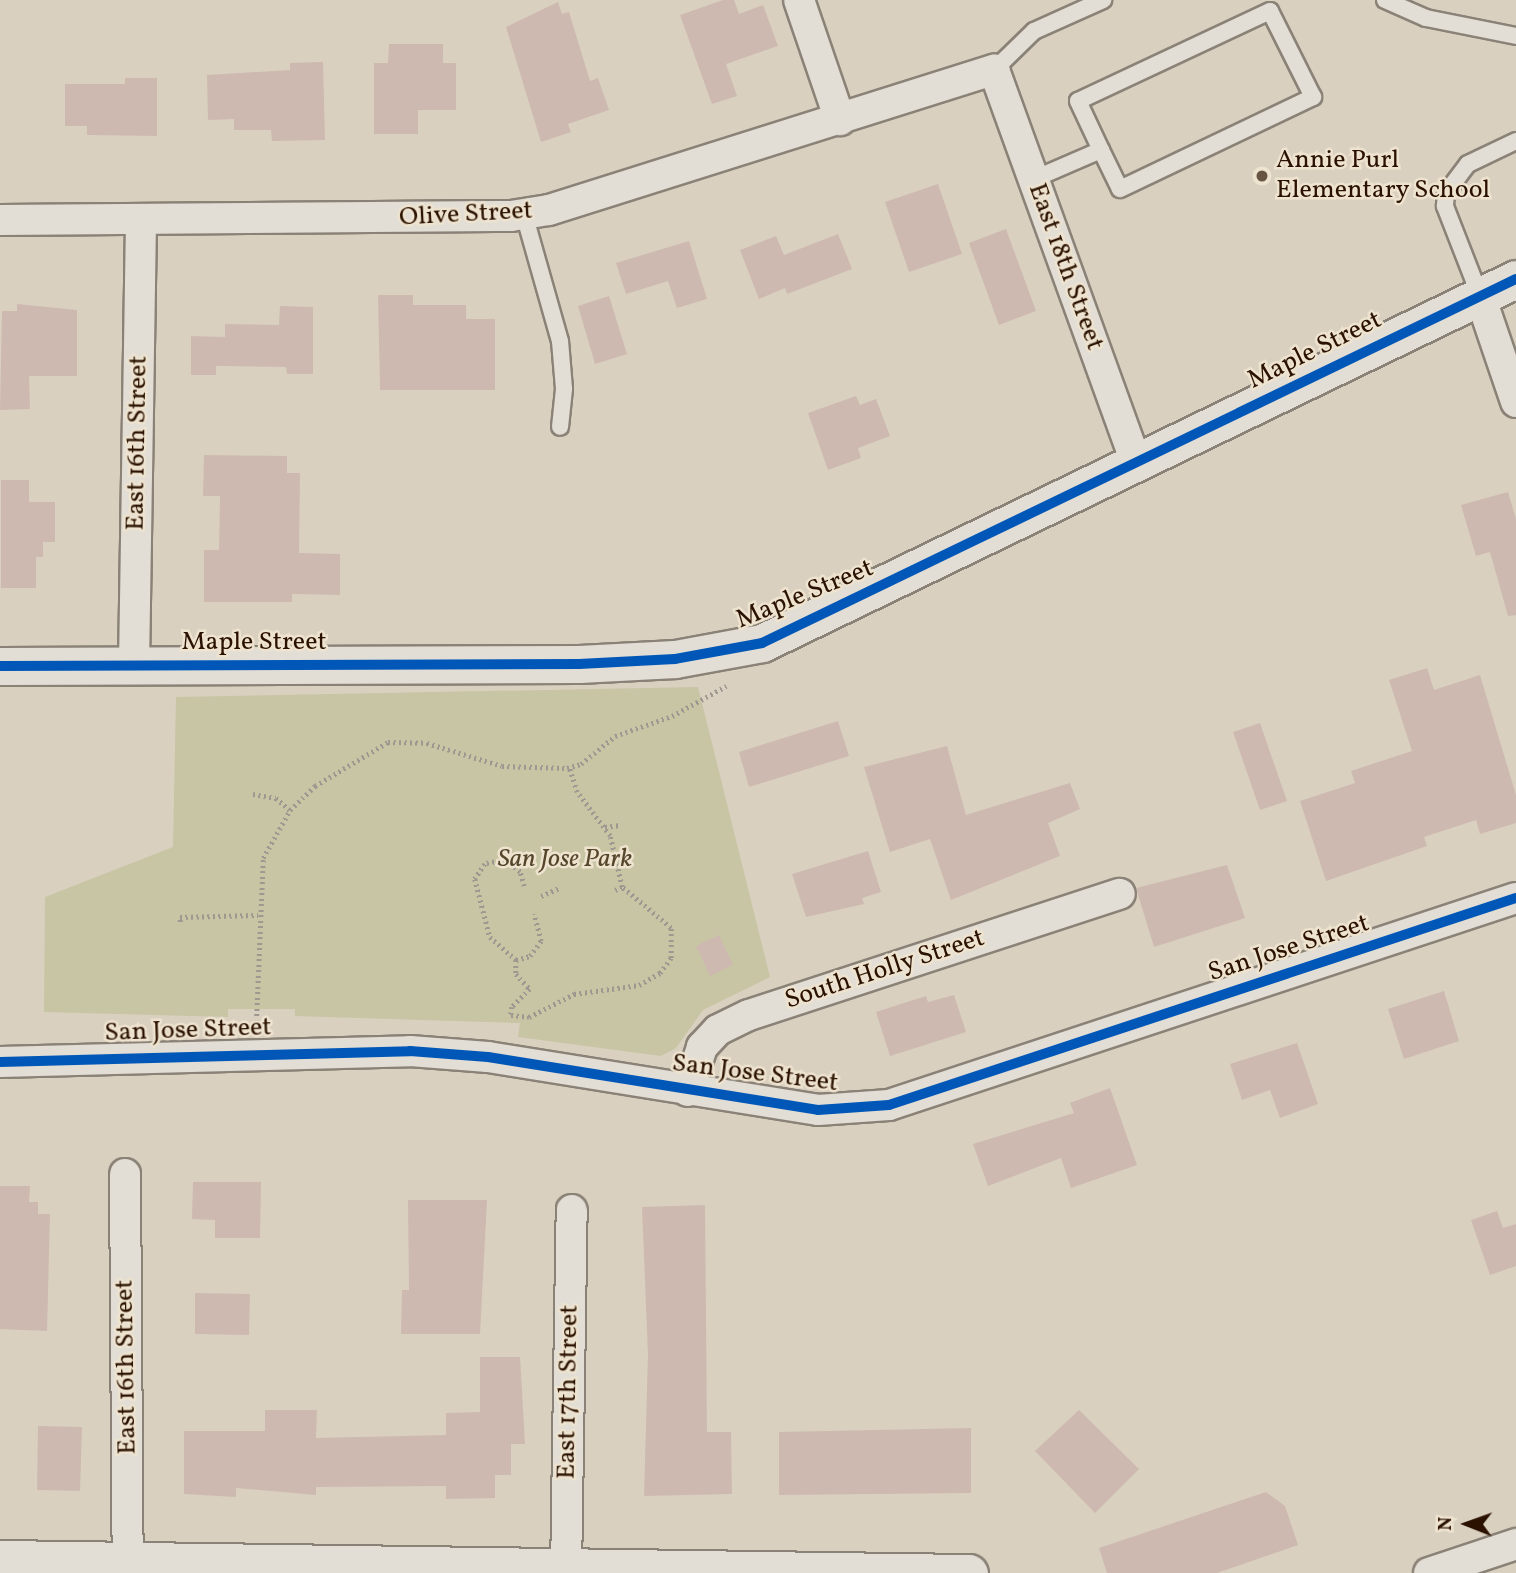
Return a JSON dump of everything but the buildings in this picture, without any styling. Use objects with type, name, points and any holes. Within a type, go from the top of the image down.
[{"type":"street","points":[[799,0],[840,120]]},
{"type":"street","name":"Olive Street","points":[[0,220],[524,214],[840,120],[994,70]]},
{"type":"street","name":"East 18th Street","points":[[994,70],[1136,463]]},
{"type":"street","name":"East 16th Street","points":[[134,666],[141,220]]},
{"type":"street","name":"Maple Street","points":[[0,666],[579,664],[675,659],[762,643],[1516,279]]},
{"type":"street","points":[[1480,296],[1516,402]]},
{"type":"street","name":"South Holly Street","points":[[688,1091],[702,1047],[718,1030],[749,1015],[1120,894]]},
{"type":"street","name":"San Jose Street","points":[[0,1062],[256,1052],[488,1057],[818,1111],[889,1105],[1516,898]]},
{"type":"street","name":"East 16th Street","points":[[125,1174],[129,1567]]},
{"type":"street","name":"East 17th Street","points":[[566,1570],[572,1210]]},
{"type":"street","points":[[1429,1573],[1516,1544]]},
{"type":"street","points":[[0,1559],[129,1567],[969,1573]]},
{"type":"lane","points":[[994,70],[1034,31],[1103,0]]},
{"type":"lane","points":[[1385,0],[1426,18],[1516,36]]},
{"type":"lane","points":[[1270,11],[1313,97],[1119,189],[1101,150],[1078,101],[1270,11]]},
{"type":"lane","points":[[1480,296],[1445,206],[1446,193],[1468,164],[1516,141]]},
{"type":"lane","points":[[1034,179],[1101,150]]},
{"type":"lane","points":[[524,214],[560,341],[564,389],[560,427]]},
{"type":"path","points":[[256,1052],[258,915],[263,858],[290,810],[315,786],[388,742],[427,743],[524,769],[569,767],[589,758],[615,736],[672,716],[732,683]]},
{"type":"path","points":[[524,886],[513,863],[505,860],[485,864],[475,879],[491,937],[516,960],[516,974],[530,989],[512,1007],[510,1012],[517,1018],[574,995],[639,985],[660,973],[671,958],[671,928],[622,887],[605,827],[582,799],[569,767]]},
{"type":"path","points":[[253,794],[276,798],[290,810]]},
{"type":"path","points":[[605,827],[620,825]]},
{"type":"path","points":[[615,890],[622,887]]},
{"type":"path","points":[[541,896],[559,888]]},
{"type":"path","points":[[516,960],[530,956],[541,941],[534,914]]},
{"type":"path","points":[[180,922],[180,917],[258,915]]},
{"type":"green space","name":"San Jose Park","points":[[698,687],[770,977],[703,1010],[676,1048],[661,1056],[518,1037],[520,1023],[295,1016],[295,1009],[228,1009],[228,1017],[44,1012],[45,897],[173,847],[176,697]]},
{"type":"cycle path","points":[[0,666],[579,664],[675,659],[762,643],[1516,279]]},
{"type":"cycle path","points":[[0,1062],[410,1051],[488,1057],[818,1110],[889,1105],[1516,898]]},
{"type":"place","name":"Annie Purl Elementary School","points":[[1262,176]]}]
